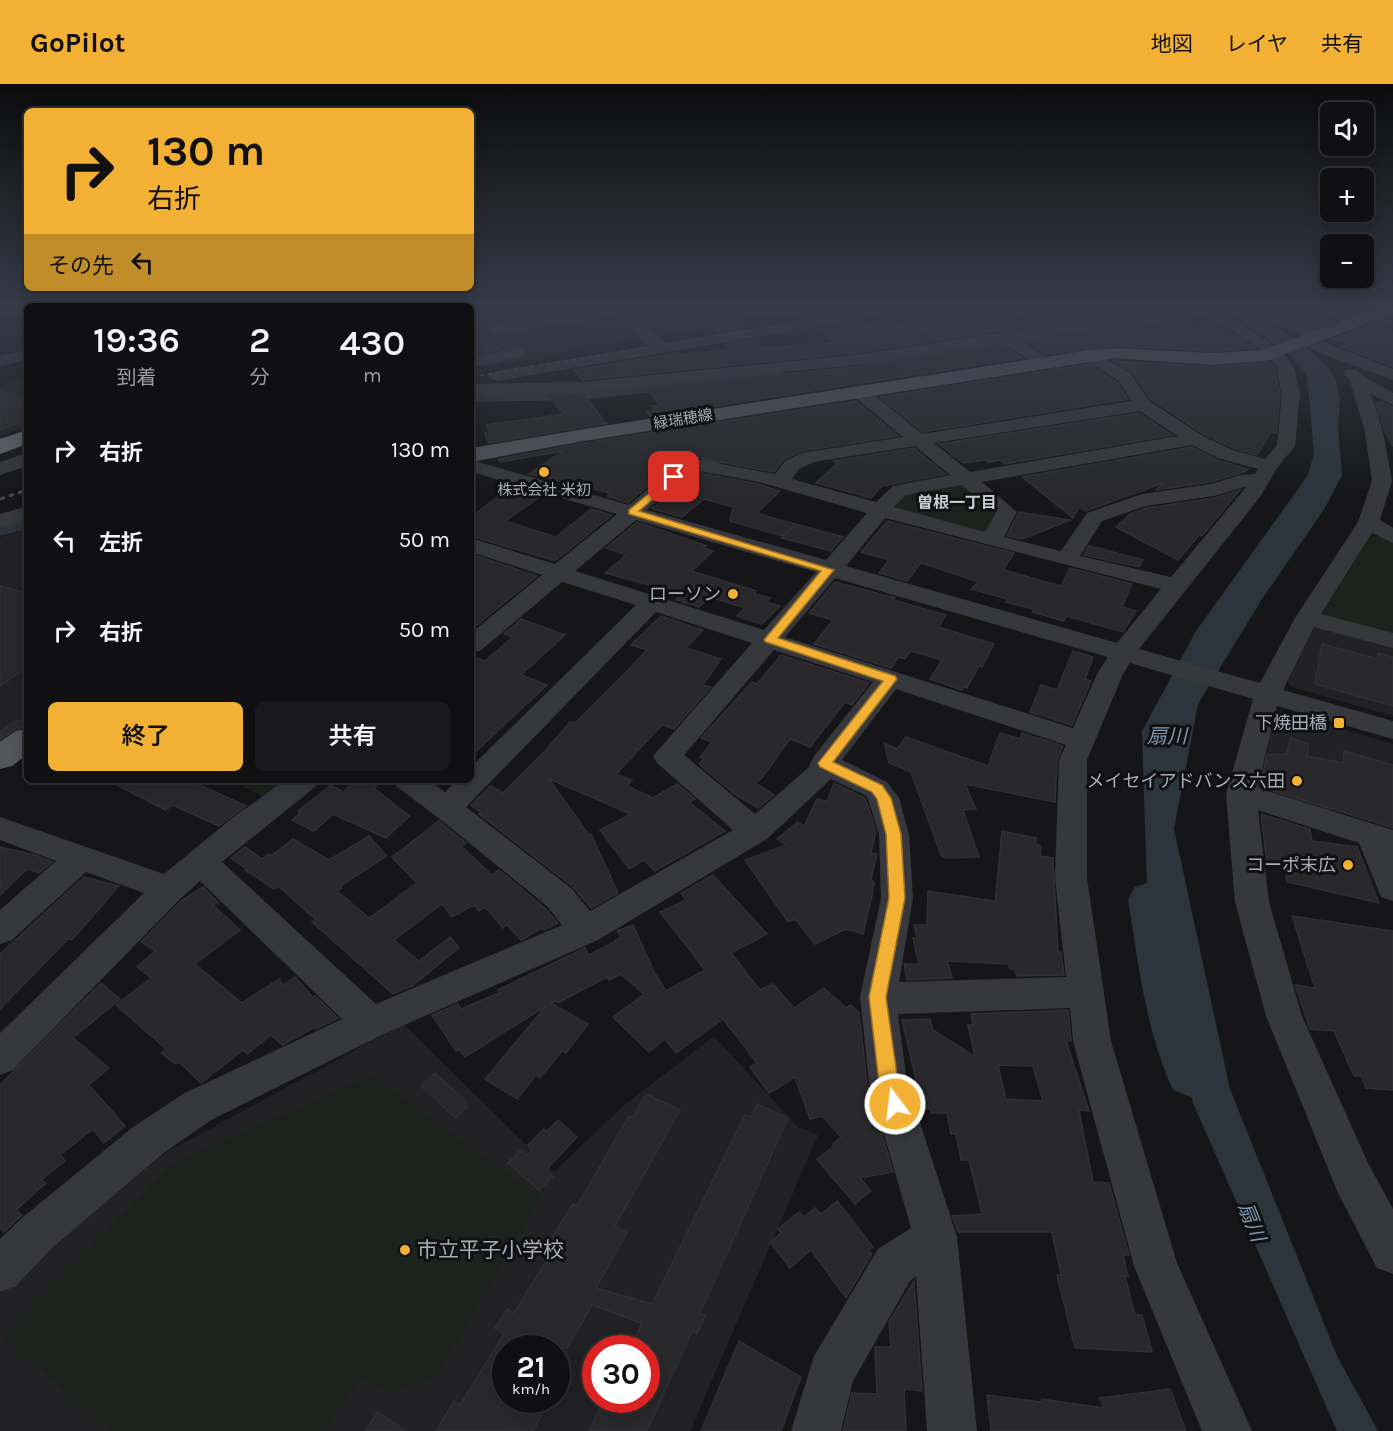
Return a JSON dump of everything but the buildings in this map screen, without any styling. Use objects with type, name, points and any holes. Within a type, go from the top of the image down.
[{"type":"highway","points":[[0,442],[24,432]]},
{"type":"highway","points":[[0,449],[24,439]]},
{"type":"main road","name":"緑瑞穂線","points":[[474,454],[584,435],[985,373]]},
{"type":"main road","points":[[0,758],[24,741]]},
{"type":"street","points":[[474,380],[514,373]]},
{"type":"street","points":[[474,389],[580,387],[726,373]]},
{"type":"street","points":[[1117,373],[1124,377],[1143,405],[1194,439],[1265,472]]},
{"type":"street","points":[[1227,1431],[1156,1266],[1092,1041],[1071,878],[1073,760],[1110,674],[1137,656],[1176,585],[1253,494],[1265,472],[1286,446],[1292,394],[1288,373]]},
{"type":"street","points":[[1361,373],[1374,432],[1388,480],[1370,522],[1307,618],[1264,703],[1241,794],[1252,902],[1284,1016],[1353,1179],[1393,1252]]},
{"type":"street","points":[[1362,373],[1393,400]]},
{"type":"street","points":[[1370,373],[1393,375]]},
{"type":"street","points":[[861,393],[1007,512],[992,539]]},
{"type":"street","points":[[780,481],[792,465],[799,460],[1143,405]]},
{"type":"street","points":[[756,831],[720,803],[668,756],[880,510],[900,490],[1194,439]]},
{"type":"street","points":[[0,470],[24,462]]},
{"type":"street","points":[[474,644],[690,464],[780,481],[880,510],[1176,585]]},
{"type":"street","points":[[474,467],[1393,730]]},
{"type":"street","points":[[1068,558],[1094,517],[1142,500],[1214,490],[1265,472]]},
{"type":"street","points":[[1,528],[24,514]]},
{"type":"street","points":[[1370,522],[1393,537]]},
{"type":"street","points":[[1,528],[24,527]]},
{"type":"street","points":[[474,546],[1082,740]]},
{"type":"street","points":[[474,781],[652,603]]},
{"type":"street","points":[[1307,618],[1393,641]]},
{"type":"street","points":[[0,1270],[38,1232],[147,1141],[197,1107],[371,1023],[586,930],[756,831],[820,773],[824,763],[890,679]]},
{"type":"street","points":[[824,763],[877,789],[884,798],[894,834],[897,898],[878,997],[888,1082],[935,1237],[952,1431]]},
{"type":"street","points":[[0,1058],[169,889],[242,827],[301,783]]},
{"type":"street","points":[[410,783],[447,808],[560,897],[586,930]]},
{"type":"street","points":[[447,808],[472,783]]},
{"type":"street","points":[[1241,794],[1382,838],[1393,888]]},
{"type":"street","points":[[0,828],[169,889]]},
{"type":"street","points":[[0,930],[81,857]]},
{"type":"street","points":[[201,862],[371,1023]]},
{"type":"street","points":[[878,997],[1084,992]]},
{"type":"street","points":[[816,1431],[831,1374],[894,1265],[935,1237]]},
{"type":"shaded area","points":[[16,379],[24,379],[24,426],[0,436],[0,388]]},
{"type":"shaded area","points":[[960,483],[998,512],[990,531],[984,532],[898,509],[896,505],[907,492]]},
{"type":"shaded area","points":[[24,530],[24,726],[0,743],[0,537]]},
{"type":"shaded area","points":[[1371,536],[1383,537],[1393,543],[1393,636],[1321,615]]},
{"type":"shaded area","points":[[1321,626],[1393,645],[1393,716],[1292,687],[1286,680],[1314,628]]},
{"type":"shaded area","points":[[1273,709],[1393,744],[1393,792],[1335,776],[1329,815],[1260,793],[1252,785]]},
{"type":"shaded area","points":[[236,783],[284,783],[266,798]]},
{"type":"shaded area","name":"市立平子小学校","points":[[403,1024],[554,1172],[623,1106],[714,1036],[797,1126],[818,1135],[690,1431],[0,1431],[0,1294],[85,1206],[160,1156]]},
{"type":"shaded area","points":[[372,1076],[540,1197],[436,1377],[391,1392],[360,1379],[324,1431],[111,1431],[4,1338],[173,1163]]},
{"type":"water","name":"扇川","points":[[1305,373],[1332,373],[1335,378],[1340,399],[1338,428],[1342,475],[1325,508],[1262,599],[1198,704],[1174,829],[1230,1089],[1337,1356],[1378,1431],[1337,1431],[1193,1103],[1147,887],[1142,731],[1196,631],[1308,475],[1314,453]]},
{"type":"waterway","points":[[474,395],[579,393],[771,373]]},
{"type":"waterway","points":[[703,461],[726,461]]},
{"type":"waterway","points":[[0,528],[24,521]]},
{"type":"waterway","name":"扇川","points":[[1150,899],[1164,982],[1191,1074]]},
{"type":"railway","points":[[474,376],[496,373]]},
{"type":"railway","points":[[0,499],[24,491]]},
{"type":"place","name":"株式会社 米初","points":[[544,472]]},
{"type":"place","name":"ローソン","points":[[733,594]]},
{"type":"place","name":"下焼田橋","points":[[1339,723]]},
{"type":"place","name":"メイセイアドバンス六田","points":[[1297,781]]},
{"type":"place","name":"コーポ末広","points":[[1348,865]]},
{"type":"place","name":"市立平子小学校","points":[[405,1250]]},
{"type":"district","name":"曽根一丁目","points":[[957,502]]},
{"type":"route","points":[[674,477],[632,512],[828,570],[770,640],[890,679],[824,763],[877,789],[884,798],[894,834],[897,898],[878,997],[888,1082],[895,1104]]}]
